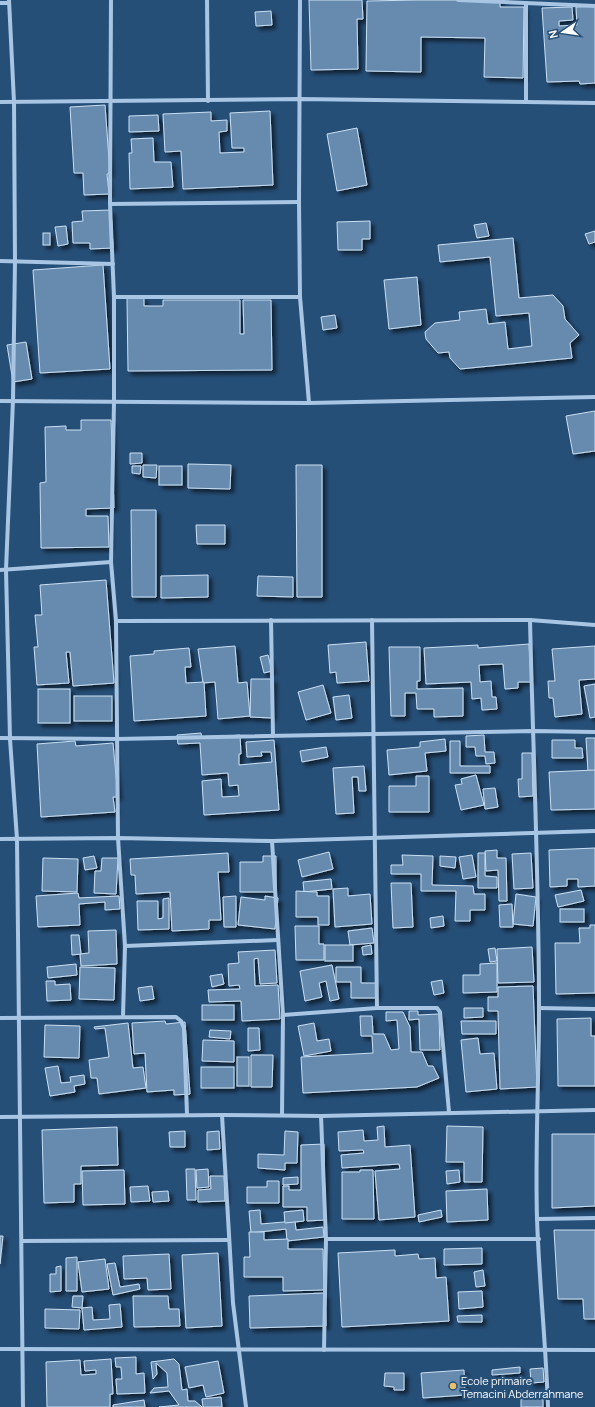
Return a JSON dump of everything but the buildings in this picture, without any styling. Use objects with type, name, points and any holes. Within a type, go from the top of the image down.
[{"type":"street","points":[[111,0],[110,204],[114,296],[111,562],[116,620],[118,838],[125,946],[123,1016]]},
{"type":"street","points":[[207,0],[208,101]]},
{"type":"street","points":[[300,0],[300,297],[309,403]]},
{"type":"street","points":[[459,0],[595,6]]},
{"type":"street","points":[[0,3],[9,2],[14,102],[15,261],[13,400],[6,570],[10,738],[17,839],[23,1407]]},
{"type":"street","points":[[526,3],[526,102]]},
{"type":"street","points":[[0,102],[299,99],[595,103]]},
{"type":"street","points":[[110,204],[299,202]]},
{"type":"street","points":[[0,261],[113,264]]},
{"type":"street","points":[[114,296],[300,297]]},
{"type":"street","points":[[0,401],[309,403],[595,397]]},
{"type":"street","points":[[0,570],[111,562]]},
{"type":"street","points":[[116,620],[530,620],[595,625]]},
{"type":"street","points":[[271,620],[272,736]]},
{"type":"street","points":[[372,620],[377,1008]]},
{"type":"street","points":[[530,620],[537,833],[539,1008],[536,1110],[537,1219],[540,1294],[546,1351],[548,1407]]},
{"type":"street","points":[[0,738],[116,739],[373,733],[533,731],[595,732]]},
{"type":"street","points":[[0,839],[118,838],[272,840],[595,831]]},
{"type":"street","points":[[272,840],[277,940],[283,1015],[282,1115]]},
{"type":"street","points":[[125,946],[277,940]]},
{"type":"street","points":[[283,1015],[377,1008],[437,1008],[440,1012],[449,1112]]},
{"type":"street","points":[[539,1008],[595,1008]]},
{"type":"street","points":[[0,1018],[123,1016],[176,1017],[181,1021],[184,1028],[187,1115]]},
{"type":"street","points":[[0,1117],[187,1115],[321,1116],[536,1110],[595,1110]]},
{"type":"street","points":[[222,1115],[229,1240],[238,1349],[246,1407]]},
{"type":"street","points":[[321,1116],[326,1239],[324,1350]]},
{"type":"street","points":[[537,1219],[595,1218]]},
{"type":"street","points":[[326,1239],[539,1240]]},
{"type":"street","points":[[22,1241],[229,1240]]},
{"type":"street","points":[[0,1349],[595,1350]]},
{"type":"place","name":"Ecole primaire Temacini Abderrahmane","points":[[453,1386]]}]
